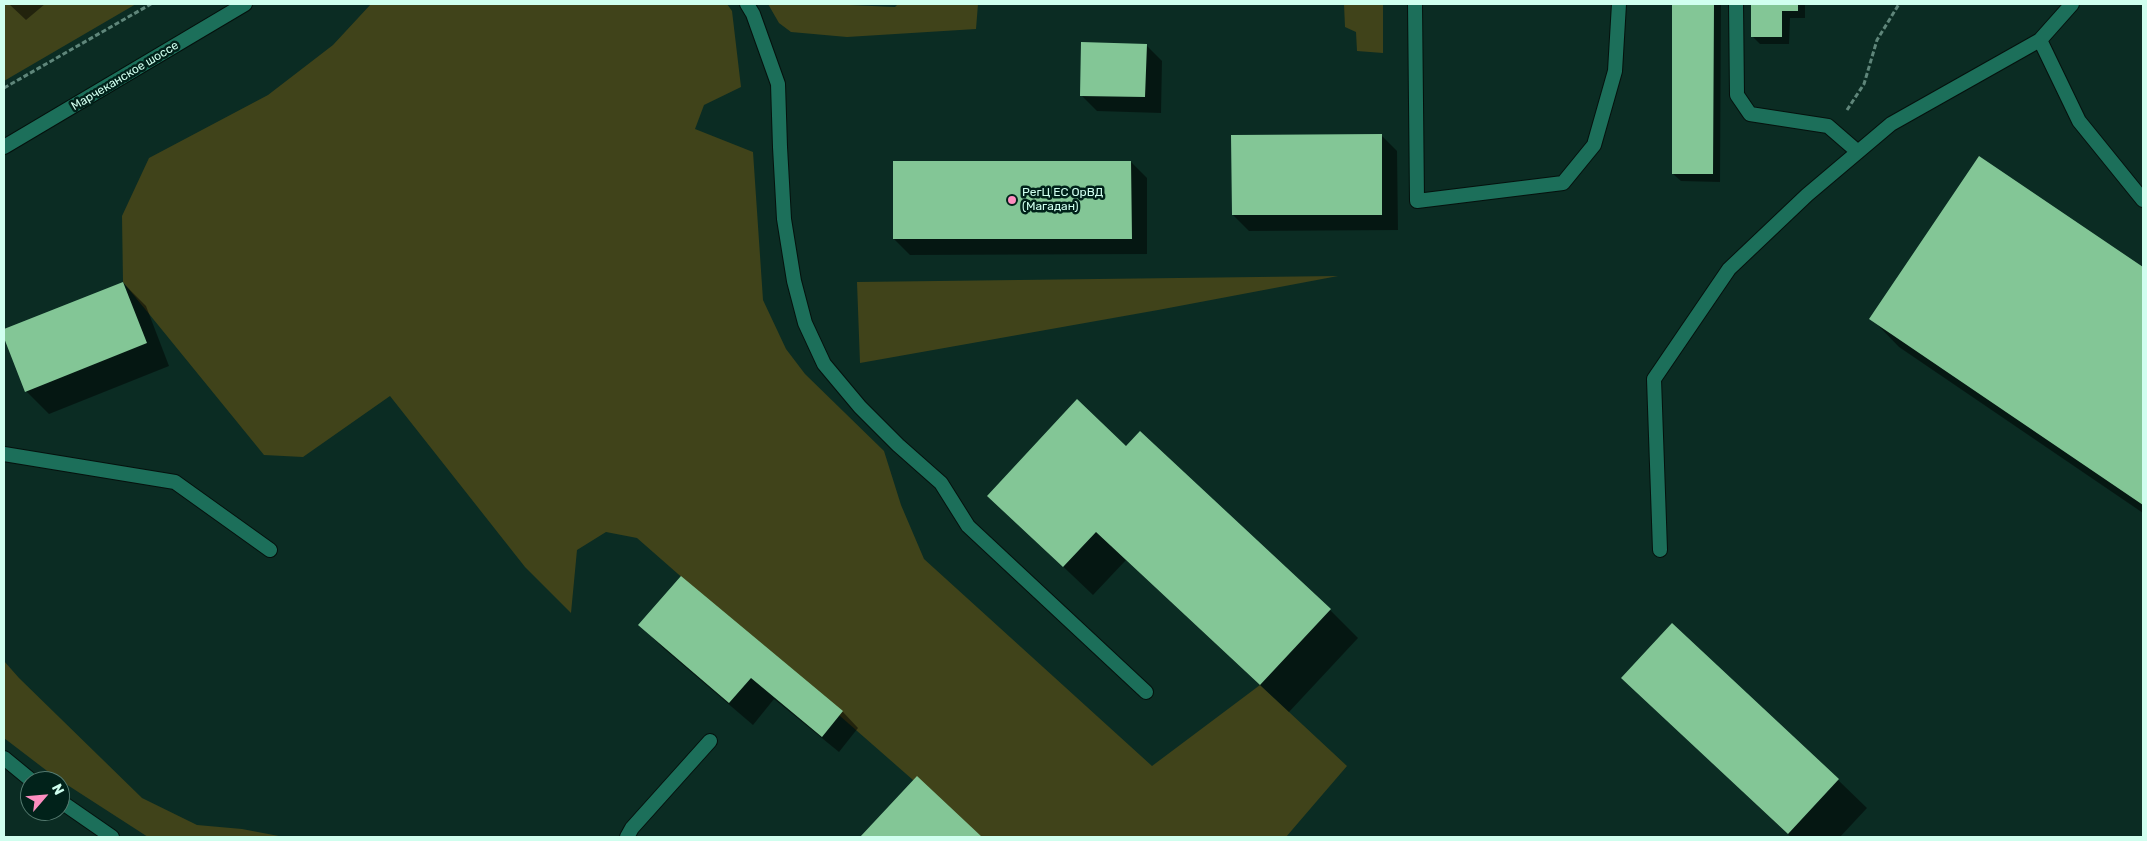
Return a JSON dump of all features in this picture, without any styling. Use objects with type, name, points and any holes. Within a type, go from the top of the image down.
[{"type":"street","name":"Марчеканское шоссе","points":[[4,147],[245,4]]},
{"type":"street","points":[[747,4],[778,84],[784,219],[794,281],[805,323],[824,364],[860,406],[898,445],[941,483],[968,526],[1146,692]]},
{"type":"street","points":[[1415,4],[1416,201],[1563,183],[1594,145],[1615,71],[1619,4]]},
{"type":"street","points":[[1736,4],[1737,95],[1750,114],[1828,126],[1858,152]]},
{"type":"street","points":[[1660,550],[1654,379],[1729,269],[1807,195],[1892,124],[2040,40],[2072,4]]},
{"type":"street","points":[[2040,40],[2079,121],[2143,200]]},
{"type":"street","points":[[4,454],[175,482],[270,550]]},
{"type":"street","points":[[627,837],[632,828],[710,741]]},
{"type":"street","points":[[4,758],[20,771]]},
{"type":"street","points":[[70,808],[112,837]]},
{"type":"path","points":[[4,88],[151,4]]},
{"type":"path","points":[[1828,126],[1851,106],[1864,84],[1877,40],[1899,4]]},
{"type":"green space","points":[[4,4],[136,4],[4,81]]},
{"type":"green space","points":[[371,4],[727,4],[732,11],[741,87],[704,105],[695,129],[753,152],[763,300],[786,349],[805,374],[884,451],[901,505],[924,559],[1152,766],[1260,685],[1347,766],[1286,837],[978,837],[637,538],[606,532],[577,550],[571,613],[525,567],[390,396],[303,457],[264,455],[123,282],[122,216],[149,158],[268,95],[333,45]]},
{"type":"green space","points":[[768,4],[895,7],[898,4],[978,4],[976,29],[847,37],[791,32],[779,23]]},
{"type":"green space","points":[[1344,4],[1383,4],[1383,53],[1357,51],[1356,32],[1345,27]]},
{"type":"green space","points":[[1338,276],[1158,310],[860,363],[857,282]]},
{"type":"green space","points":[[4,661],[142,798],[197,825],[242,829],[284,837],[148,837],[70,787],[70,771],[47,771],[4,738]]},
{"type":"building","points":[[1672,4],[1714,4],[1713,174],[1672,174]]},
{"type":"building","points":[[1751,4],[1798,4],[1798,11],[1782,11],[1782,37],[1751,37]]},
{"type":"building","points":[[1081,42],[1147,44],[1145,97],[1080,96]]},
{"type":"building","points":[[1382,134],[1382,215],[1232,215],[1231,135]]},
{"type":"building","points":[[1979,156],[2143,267],[2143,505],[1869,319]]},
{"type":"building","name":"РегЦ ЕС ОрВД (Магадан)","points":[[893,161],[1131,161],[1132,239],[893,239]]},
{"type":"building","points":[[123,282],[147,343],[25,392],[4,338],[4,329]]},
{"type":"building","points":[[1077,399],[1126,446],[1140,431],[1331,609],[1260,685],[1096,532],[1063,567],[987,496]]},
{"type":"building","points":[[681,576],[843,711],[822,737],[751,678],[729,703],[638,625]]},
{"type":"building","points":[[1672,623],[1839,779],[1788,834],[1621,678]]},
{"type":"building","points":[[917,776],[982,837],[860,837]]},
{"type":"place","name":"РегЦ ЕС ОрВД (Магадан)","points":[[1012,200]]}]
